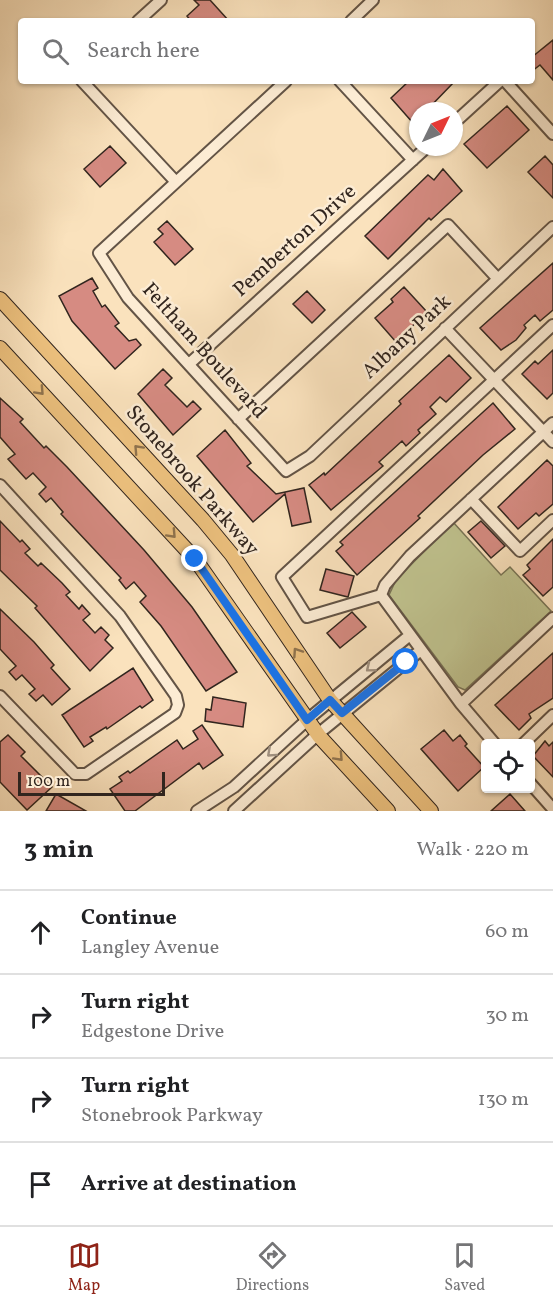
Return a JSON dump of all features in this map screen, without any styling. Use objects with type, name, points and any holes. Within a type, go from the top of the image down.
[{"type":"main road","name":"Stonebrook Parkway","points":[[0,299],[203,520],[232,555],[330,700],[431,811]]},
{"type":"main road","points":[[0,348],[195,559],[307,720],[388,811]]},
{"type":"street","points":[[141,18],[161,0]]},
{"type":"street","points":[[354,18],[373,0]]},
{"type":"street","points":[[85,84],[176,182],[283,84]]},
{"type":"street","points":[[343,84],[413,160]]},
{"type":"street","points":[[463,115],[497,84]]},
{"type":"street","points":[[508,84],[553,134]]},
{"type":"street","name":"Pemberton Drive","points":[[189,364],[418,156]]},
{"type":"street","name":"Feltham Boulevard","points":[[176,182],[99,253],[128,298],[286,471]]},
{"type":"street","points":[[238,418],[448,225],[498,279]]},
{"type":"street","name":"Albany Park","points":[[286,471],[310,456],[553,227]]},
{"type":"street","points":[[381,595],[307,617],[282,577],[553,325]]},
{"type":"street","points":[[445,328],[553,442]]},
{"type":"street","points":[[381,595],[385,585],[410,556],[553,423]]},
{"type":"street","points":[[0,485],[120,616],[164,677],[176,696],[178,705],[175,713],[86,774],[75,774],[0,696]]},
{"type":"street","points":[[471,499],[520,551],[553,520]]},
{"type":"street","points":[[381,595],[461,704],[491,739]]},
{"type":"street","points":[[461,704],[553,618]]},
{"type":"street","points":[[201,810],[234,787],[330,700],[410,635]]},
{"type":"street","points":[[234,811],[342,713],[421,650]]},
{"type":"street","points":[[528,739],[553,716]]},
{"type":"street","points":[[535,788],[553,809]]},
{"type":"green space","points":[[453,522],[501,575],[510,567],[551,611],[465,690],[458,687],[389,595],[396,580]]},
{"type":"building","points":[[194,0],[210,0],[226,18],[189,18],[187,16],[199,5]]},
{"type":"building","points":[[553,40],[553,80],[540,65],[535,69],[535,55]]},
{"type":"building","points":[[406,84],[452,84],[435,102],[409,102],[409,118],[391,98]]},
{"type":"building","points":[[507,106],[529,130],[487,168],[464,144]]},
{"type":"building","points":[[110,146],[126,163],[100,187],[84,169]]},
{"type":"building","points":[[545,156],[553,165],[553,198],[528,172]]},
{"type":"building","points":[[443,169],[462,191],[431,220],[429,218],[388,259],[365,236],[428,175],[434,180]]},
{"type":"building","points":[[167,221],[193,249],[175,265],[154,242],[163,234],[158,229]]},
{"type":"building","points":[[553,263],[553,310],[540,321],[535,315],[524,325],[526,328],[516,340],[501,350],[480,328]]},
{"type":"building","points":[[92,278],[98,288],[93,291],[102,307],[105,305],[119,323],[115,326],[129,341],[136,339],[141,345],[115,369],[72,321],[59,296]]},
{"type":"building","points":[[404,287],[427,312],[396,342],[375,318],[393,302],[391,299]]},
{"type":"building","points":[[307,291],[325,310],[312,323],[293,304]]},
{"type":"building","points":[[553,350],[553,393],[547,399],[522,374],[535,361],[538,364]]},
{"type":"building","points":[[449,355],[471,378],[446,402],[440,397],[430,407],[436,414],[418,430],[420,433],[406,446],[402,441],[379,462],[383,466],[331,510],[309,485],[324,473],[325,475],[401,404],[399,401]]},
{"type":"building","points":[[163,369],[172,378],[165,385],[187,407],[193,401],[201,409],[173,435],[138,394]]},
{"type":"building","points":[[0,398],[23,419],[20,422],[44,448],[46,446],[67,467],[144,550],[192,607],[237,672],[206,691],[161,626],[140,602],[146,596],[134,582],[126,589],[119,580],[121,578],[61,514],[63,512],[51,498],[46,502],[39,494],[46,487],[33,473],[26,479],[8,459],[15,454],[0,437]]},
{"type":"building","points":[[493,403],[515,429],[483,455],[418,516],[420,518],[357,575],[336,551],[343,545],[340,542]]},
{"type":"building","points":[[225,430],[251,463],[247,466],[276,494],[304,488],[311,522],[292,526],[285,494],[253,522],[197,456]]},
{"type":"building","points":[[547,460],[553,466],[553,504],[539,516],[536,513],[518,529],[498,507]]},
{"type":"building","points":[[0,521],[30,549],[25,553],[38,566],[41,563],[62,583],[70,592],[66,595],[79,609],[82,605],[90,614],[83,620],[95,633],[101,627],[109,635],[105,640],[113,648],[90,671],[35,608],[37,606],[0,570]]},
{"type":"building","points":[[481,521],[505,546],[491,558],[468,532]]},
{"type":"building","points":[[553,539],[553,587],[543,596],[523,575],[530,569],[527,565]]},
{"type":"building","points":[[326,569],[354,576],[348,597],[320,590]]},
{"type":"building","points":[[0,609],[34,642],[54,665],[51,668],[70,689],[52,705],[43,695],[36,701],[29,694],[35,689],[22,675],[16,680],[9,672],[16,666],[0,649]]},
{"type":"building","points":[[352,612],[366,627],[340,648],[327,633]]},
{"type":"building","points":[[553,653],[553,698],[529,714],[531,718],[519,730],[495,705]]},
{"type":"building","points":[[133,668],[153,700],[90,737],[93,741],[84,747],[62,715]]},
{"type":"building","points":[[213,697],[246,703],[243,727],[205,721],[206,709],[211,710]]},
{"type":"building","points":[[202,725],[223,755],[203,769],[199,763],[135,811],[125,811],[110,789],[122,781],[119,777],[128,771],[130,773],[177,740],[183,749],[198,739],[193,731]]},
{"type":"building","points":[[444,730],[453,741],[460,735],[467,744],[465,746],[481,764],[481,770],[458,791],[421,749]]},
{"type":"building","points":[[8,735],[25,752],[21,756],[52,787],[27,810],[0,782],[0,742]]},
{"type":"building","points":[[545,741],[549,746],[553,742],[553,777],[535,758],[535,754]]},
{"type":"building","points":[[56,794],[86,811],[46,811]]},
{"type":"building","points":[[510,794],[525,811],[491,811]]},
{"type":"route","points":[[195,559],[307,720],[330,700],[342,713],[406,662]]}]
